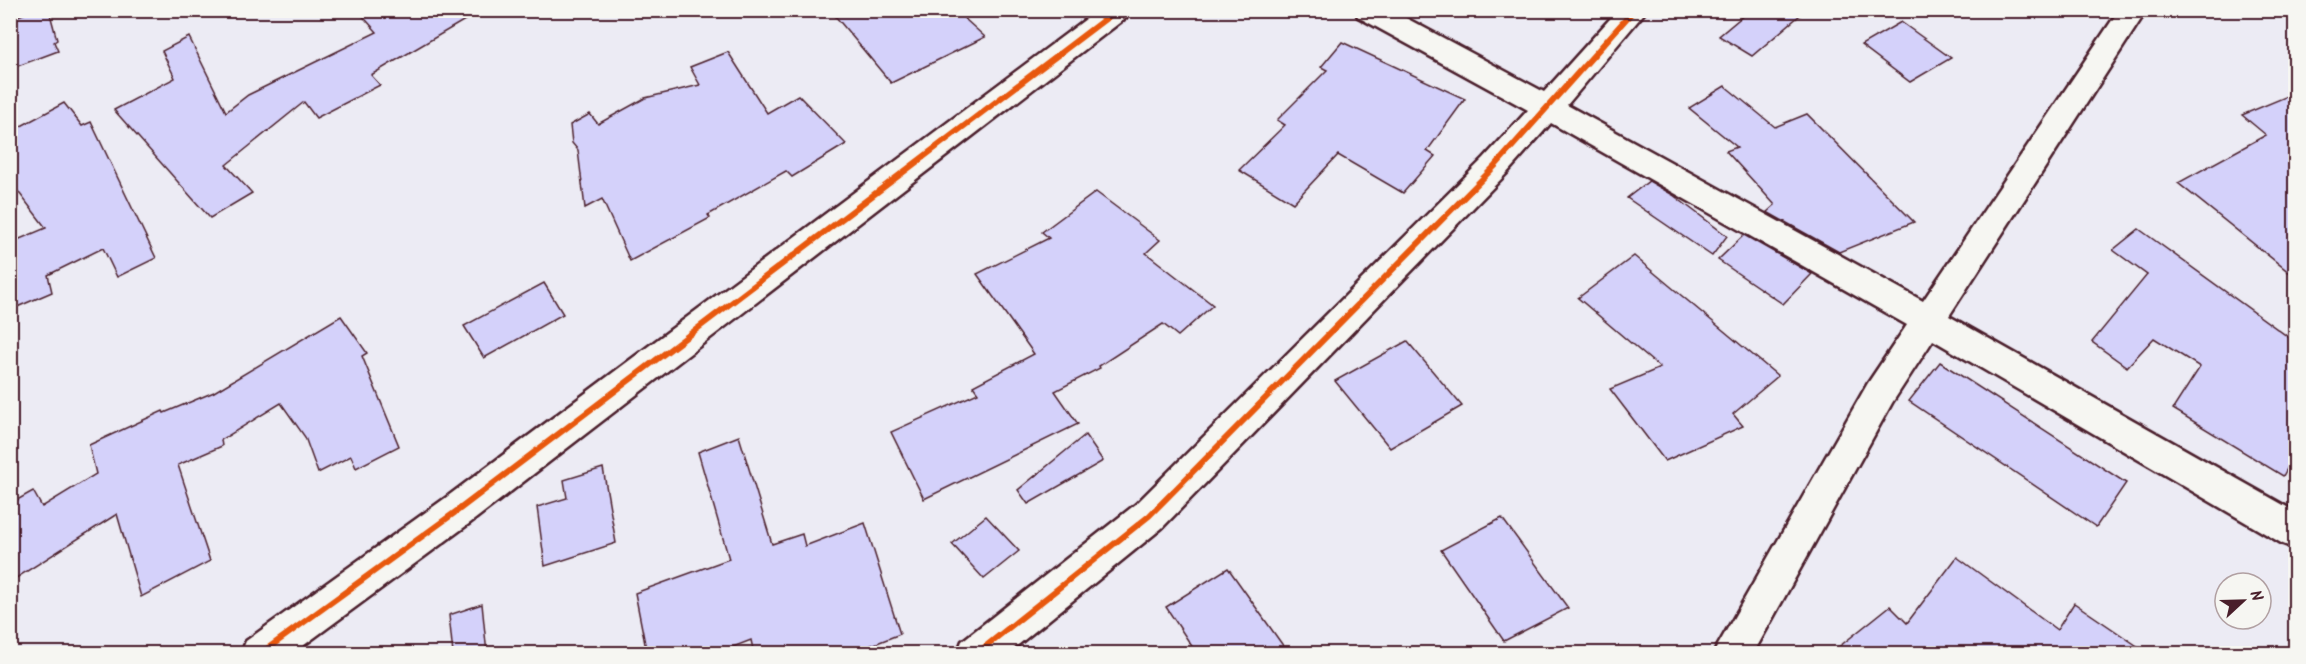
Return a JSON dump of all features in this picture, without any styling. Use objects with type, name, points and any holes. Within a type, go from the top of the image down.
[{"type":"street","points":[[260,654],[458,511],[1117,10]]},
{"type":"street","points":[[1368,10],[1548,107],[1928,320],[2295,532]]},
{"type":"street","points":[[976,654],[1149,516],[1495,166],[1634,10]]},
{"type":"street","points":[[1732,654],[1880,393],[2134,10]]},
{"type":"building","points":[[34,10],[49,10],[57,40],[54,42],[58,51],[10,69],[10,19]]},
{"type":"building","points":[[357,10],[482,10],[371,75],[380,85],[316,118],[304,102],[226,165],[252,193],[210,218],[114,110],[175,78],[162,51],[189,37],[226,112],[248,95],[377,32]]},
{"type":"building","points":[[955,10],[985,37],[891,83],[831,11]]},
{"type":"building","points":[[1750,10],[1806,10],[1752,56],[1719,36]]},
{"type":"building","points":[[1901,22],[1951,58],[1910,82],[1861,45]]},
{"type":"building","points":[[1342,42],[1465,99],[1427,151],[1435,156],[1403,193],[1338,155],[1293,203],[1239,170],[1285,125],[1277,120],[1327,70],[1321,67]]},
{"type":"building","points":[[728,52],[767,113],[798,95],[846,144],[792,177],[786,171],[708,215],[710,218],[630,261],[602,199],[585,208],[578,150],[572,143],[570,125],[590,114],[598,124],[645,98],[700,85],[690,67]]},
{"type":"building","points":[[1725,86],[1775,127],[1807,114],[1914,222],[1839,252],[1767,212],[1775,205],[1726,151],[1737,147],[1689,108]]},
{"type":"building","points":[[2295,93],[2295,277],[2178,183],[2266,135],[2242,115]]},
{"type":"building","points":[[64,103],[82,126],[91,122],[156,258],[117,277],[103,248],[48,275],[52,292],[10,310],[10,243],[46,228],[10,181],[10,132]]},
{"type":"building","points":[[1649,181],[1673,195],[1727,236],[1712,256],[1627,198]]},
{"type":"building","points":[[1096,192],[1160,240],[1146,253],[1213,305],[1178,336],[1163,324],[1099,366],[1100,368],[1055,391],[1078,424],[924,499],[891,432],[978,393],[973,386],[1034,354],[977,274],[1049,238],[1042,232]]},
{"type":"building","points":[[2139,229],[2295,342],[2295,454],[2283,476],[2173,409],[2200,367],[2154,338],[2127,367],[2092,342],[2147,275],[2113,250]]},
{"type":"building","points":[[1744,235],[1812,274],[1783,304],[1718,260]]},
{"type":"building","points":[[1634,256],[1778,376],[1733,414],[1743,426],[1665,461],[1610,389],[1660,368],[1578,298]]},
{"type":"building","points":[[544,283],[563,314],[484,358],[464,326]]},
{"type":"building","points":[[341,316],[367,353],[362,356],[399,446],[356,468],[351,456],[318,473],[305,437],[281,403],[221,440],[222,446],[178,465],[210,561],[141,597],[117,514],[10,582],[10,504],[33,491],[42,507],[96,474],[89,445],[163,411],[164,413],[214,392]]},
{"type":"building","points":[[1407,341],[1462,406],[1390,448],[1335,381]]},
{"type":"building","points":[[1940,362],[2126,483],[2096,527],[1909,401]]},
{"type":"building","points":[[1085,435],[1103,461],[1028,504],[1018,490]]},
{"type":"building","points":[[739,436],[772,544],[802,534],[805,546],[865,523],[900,634],[849,654],[754,654],[751,640],[715,654],[647,654],[635,593],[729,559],[698,452]]},
{"type":"building","points":[[603,468],[616,543],[545,566],[537,507],[567,498],[564,480]]},
{"type":"building","points":[[986,516],[1019,551],[984,579],[952,544]]},
{"type":"building","points":[[1502,518],[1568,608],[1504,641],[1441,550]]},
{"type":"building","points":[[1957,557],[2057,630],[2074,603],[2149,654],[1830,654],[1890,606],[1907,623]]},
{"type":"building","points":[[1228,568],[1289,654],[1197,654],[1166,607]]},
{"type":"building","points":[[482,604],[487,654],[453,654],[449,615]]},
{"type":"cycle path","points":[[260,654],[457,511],[1117,10]]},
{"type":"cycle path","points":[[976,654],[1149,516],[1495,166],[1634,10]]}]
